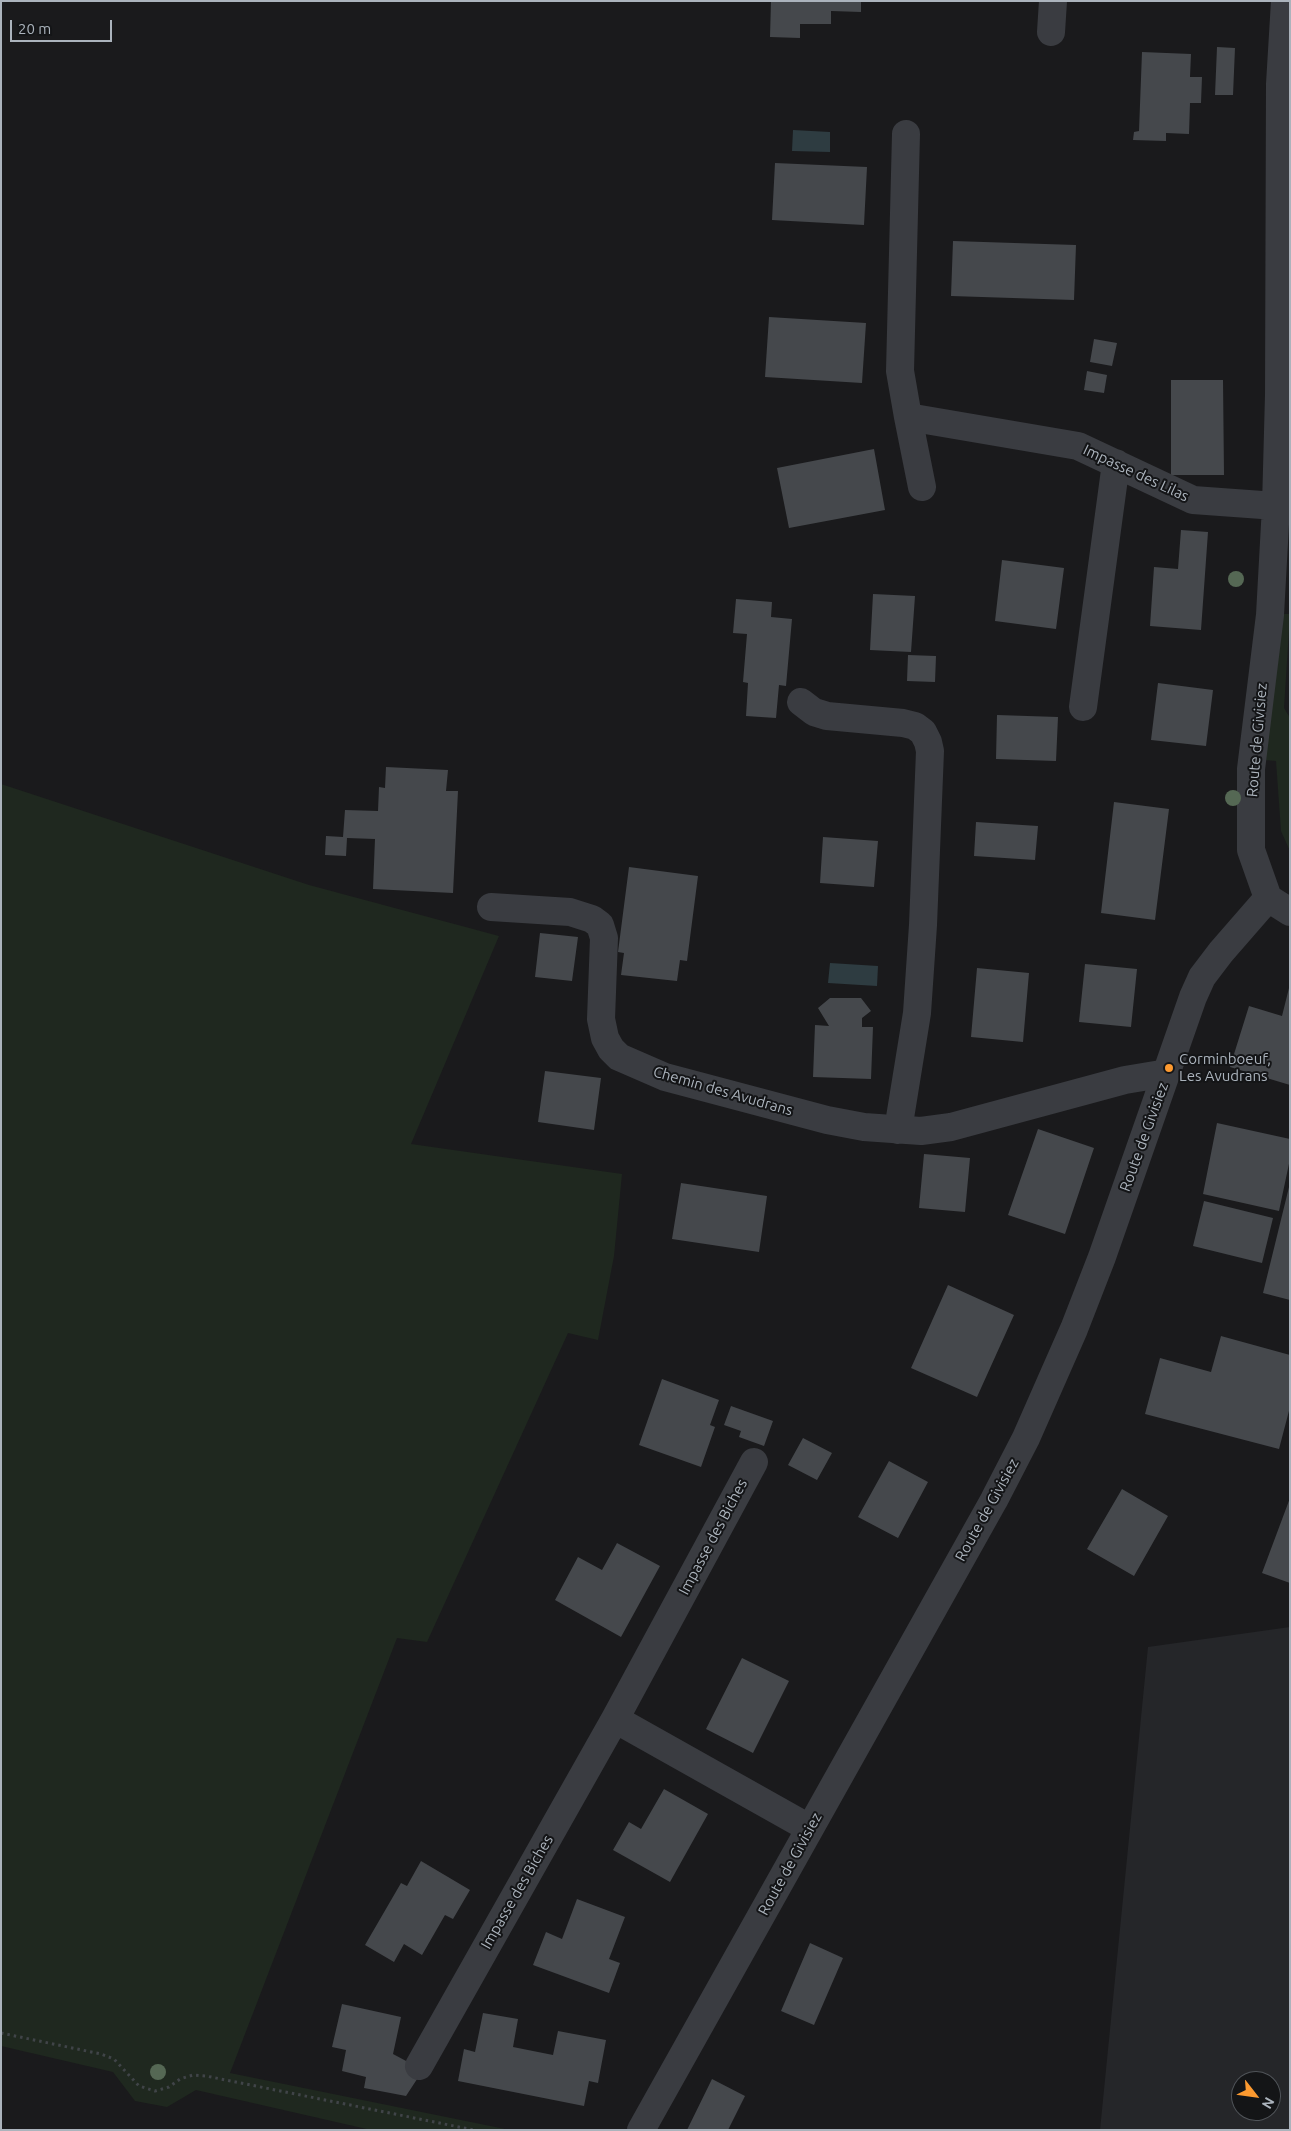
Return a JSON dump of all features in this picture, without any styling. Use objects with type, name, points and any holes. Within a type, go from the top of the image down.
[{"type":"street","points":[[1051,32],[1053,1]]},
{"type":"street","name":"Route de Givisiez","points":[[641,2130],[994,1500],[1039,1411],[1102,1257],[1193,997],[1202,977],[1221,952],[1279,905],[1251,850],[1251,769],[1270,616],[1276,506],[1279,396],[1280,84],[1285,1]]},
{"type":"street","points":[[906,134],[900,371],[922,487]]},
{"type":"street","name":"Impasse des Lilas","points":[[908,417],[1078,446],[1193,500],[1276,506]]},
{"type":"street","points":[[1083,707],[1116,463]]},
{"type":"street","points":[[802,702],[814,712],[827,716],[903,723],[915,726],[923,732],[928,742],[930,752],[924,925],[917,1013],[898,1130]]},
{"type":"street","name":"Chemin des Avudrans","points":[[491,907],[570,912],[592,919],[600,925],[604,938],[601,1019],[604,1038],[611,1049],[624,1060],[666,1077],[827,1120],[864,1127],[921,1131],[951,1126],[1125,1080],[1167,1073]]},
{"type":"street","name":"Impasse des Biches","points":[[419,2066],[615,1719],[754,1462]]},
{"type":"street","points":[[615,1719],[809,1828]]},
{"type":"path","points":[[1,2033],[101,2054],[114,2059],[139,2086],[155,2091],[170,2087],[186,2077],[193,2075],[206,2076],[474,2130]]},
{"type":"shaded area","points":[[793,130],[830,132],[830,152],[792,151]]},
{"type":"shaded area","points":[[1282,614],[1290,614],[1284,708],[1290,718],[1290,851],[1281,831],[1276,761],[1265,760]]},
{"type":"shaded area","points":[[1,784],[309,885],[499,936],[411,1144],[622,1174],[614,1256],[598,1340],[568,1333],[427,1642],[397,1638],[230,2073],[510,2130],[371,2130],[196,2090],[167,2107],[135,2101],[113,2072],[1,2046]]},
{"type":"shaded area","points":[[830,963],[878,966],[877,986],[828,983]]},
{"type":"shaded area","points":[[1290,1627],[1290,2130],[1100,2130],[1148,1647]]},
{"type":"building","points":[[771,1],[861,1],[861,12],[831,11],[831,24],[800,24],[800,38],[770,37]]},
{"type":"building","points":[[1217,47],[1235,48],[1233,95],[1215,95]]},
{"type":"building","points":[[1142,52],[1191,54],[1190,77],[1202,77],[1201,103],[1190,103],[1189,134],[1166,133],[1166,141],[1133,140],[1134,132],[1139,131]]},
{"type":"building","points":[[775,163],[867,167],[864,225],[772,220]]},
{"type":"building","points":[[953,241],[1076,245],[1074,300],[951,296]]},
{"type":"building","points":[[769,317],[866,323],[862,383],[765,377]]},
{"type":"building","points":[[1094,339],[1117,343],[1112,366],[1090,362]]},
{"type":"building","points":[[1087,371],[1107,375],[1104,393],[1084,390]]},
{"type":"building","points":[[1171,380],[1223,380],[1224,475],[1171,475]]},
{"type":"building","points":[[874,449],[885,510],[789,528],[777,468]]},
{"type":"building","points":[[1181,530],[1208,532],[1201,630],[1150,626],[1154,567],[1178,569]]},
{"type":"building","points":[[1002,560],[1064,568],[1056,629],[995,621]]},
{"type":"building","points":[[873,594],[915,596],[911,652],[870,650]]},
{"type":"building","points":[[736,599],[772,602],[771,617],[792,619],[786,686],[779,685],[776,718],[746,716],[748,683],[743,682],[747,634],[733,633]]},
{"type":"building","points":[[908,655],[936,656],[935,682],[907,681]]},
{"type":"building","points":[[1158,683],[1213,690],[1206,746],[1151,740]]},
{"type":"building","points":[[997,715],[1058,717],[1056,761],[996,759]]},
{"type":"building","points":[[386,767],[448,770],[446,791],[458,791],[453,893],[373,889],[375,839],[347,838],[346,856],[325,855],[326,836],[343,837],[345,810],[378,811],[379,787],[385,788]]},
{"type":"building","points":[[1114,802],[1169,809],[1155,920],[1101,913]]},
{"type":"building","points":[[976,822],[1038,826],[1035,860],[974,856]]},
{"type":"building","points":[[823,837],[878,841],[874,887],[820,883]]},
{"type":"building","points":[[629,867],[698,876],[687,961],[680,960],[677,981],[621,975],[624,953],[618,952]]},
{"type":"building","points":[[540,933],[578,937],[572,981],[535,977]]},
{"type":"building","points":[[1085,964],[1137,969],[1131,1027],[1079,1022]]},
{"type":"building","points":[[977,968],[1029,973],[1023,1042],[971,1037]]},
{"type":"building","points":[[1289,988],[1290,1085],[1230,1067],[1249,1006],[1282,1016]]},
{"type":"building","points":[[830,998],[861,998],[871,1011],[862,1018],[862,1027],[873,1027],[871,1079],[813,1077],[815,1025],[829,1026],[818,1008]]},
{"type":"building","points":[[545,1071],[601,1078],[594,1130],[538,1122]]},
{"type":"building","points":[[1217,1123],[1290,1139],[1290,1159],[1279,1211],[1203,1194]]},
{"type":"building","points":[[1038,1129],[1094,1148],[1065,1234],[1008,1215]]},
{"type":"building","points":[[924,1154],[970,1158],[965,1212],[919,1208]]},
{"type":"building","points":[[681,1183],[767,1196],[759,1252],[672,1239]]},
{"type":"building","points":[[1290,1187],[1290,1300],[1263,1293]]},
{"type":"building","points":[[1204,1201],[1273,1218],[1262,1263],[1193,1246]]},
{"type":"building","points":[[948,1285],[1014,1315],[977,1397],[911,1368]]},
{"type":"building","points":[[1221,1336],[1290,1355],[1290,1407],[1279,1449],[1145,1414],[1160,1358],[1211,1372]]},
{"type":"building","points":[[662,1379],[719,1400],[710,1425],[715,1427],[701,1467],[639,1445]]},
{"type":"building","points":[[731,1406],[773,1421],[764,1446],[739,1437],[741,1431],[724,1425]]},
{"type":"building","points":[[803,1438],[832,1453],[817,1480],[788,1465]]},
{"type":"building","points":[[889,1461],[928,1482],[898,1538],[858,1517]]},
{"type":"building","points":[[1122,1489],[1168,1516],[1134,1576],[1087,1549]]},
{"type":"building","points":[[1290,1498],[1290,1583],[1262,1573]]},
{"type":"building","points":[[617,1543],[660,1566],[621,1637],[555,1600],[578,1557],[602,1570]]},
{"type":"building","points":[[742,1658],[789,1681],[753,1753],[706,1729]]},
{"type":"building","points":[[664,1789],[708,1814],[670,1882],[613,1850],[629,1822],[641,1829]]},
{"type":"building","points":[[421,1861],[470,1890],[453,1919],[445,1915],[422,1955],[404,1944],[394,1962],[365,1945],[401,1883],[407,1886]]},
{"type":"building","points":[[577,1899],[625,1917],[609,1959],[620,1963],[609,1993],[533,1965],[546,1932],[562,1939]]},
{"type":"building","points":[[810,1943],[843,1958],[814,2025],[781,2011]]},
{"type":"building","points":[[342,2004],[401,2017],[393,2054],[423,2070],[406,2096],[364,2088],[366,2077],[342,2071],[346,2050],[332,2047]]},
{"type":"building","points":[[483,2013],[518,2019],[513,2047],[553,2055],[558,2031],[606,2040],[598,2083],[589,2081],[584,2106],[458,2081],[464,2049],[475,2052]]},
{"type":"building","points":[[712,2079],[745,2096],[728,2130],[687,2130]]},
{"type":"place","name":"Corminboeuf, Les Avudrans","points":[[1169,1068]]}]
